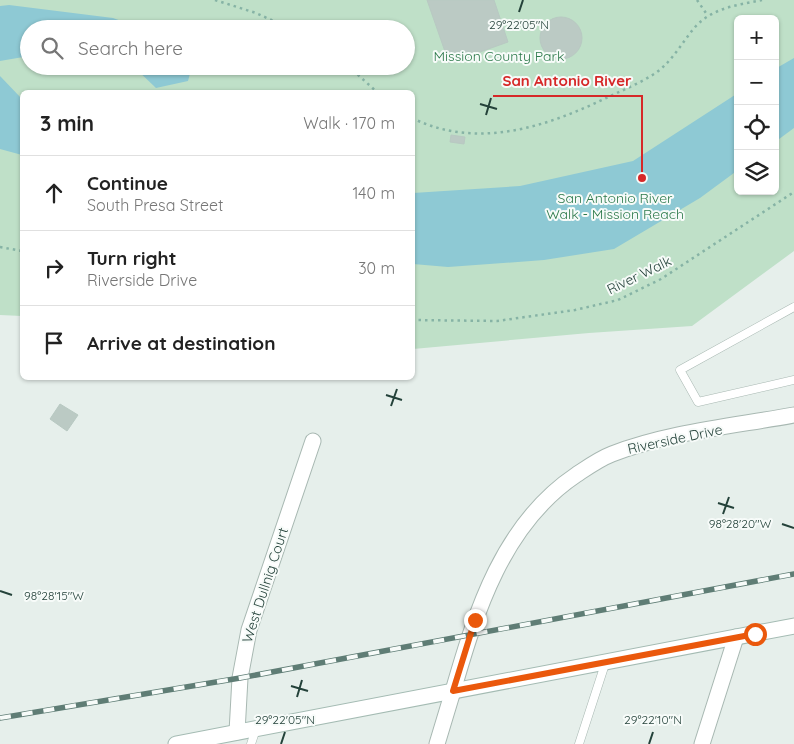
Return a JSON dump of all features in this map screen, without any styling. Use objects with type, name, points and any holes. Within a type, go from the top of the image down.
[{"type":"street","name":"Riverside Drive","points":[[437,744],[480,605],[502,560],[532,515],[548,496],[596,461],[646,443],[794,415]]},
{"type":"street","name":"West Dullnig Court","points":[[238,732],[240,678],[248,630],[313,441]]},
{"type":"street","points":[[177,744],[794,626]]},
{"type":"street","points":[[702,744],[736,637]]},
{"type":"lane","points":[[794,307],[680,370],[698,402],[794,380]]},
{"type":"lane","points":[[579,744],[606,661]]},
{"type":"lane","points":[[251,744],[256,729]]},
{"type":"path","points":[[215,0],[271,20]]},
{"type":"path","points":[[698,0],[708,16]]},
{"type":"path","points":[[415,119],[449,131],[476,133],[514,131],[550,123],[657,72],[672,59],[697,25],[708,16],[729,7],[762,0]]},
{"type":"path","points":[[358,75],[375,90]]},
{"type":"path","name":"River Walk","points":[[415,320],[497,321],[574,310],[618,300],[661,278],[794,192]]},
{"type":"path","points":[[0,247],[20,251]]},
{"type":"green space","name":"San Antonio River Walk - Mission Reach","points":[[0,0],[794,0],[794,251],[692,326],[415,349],[415,90],[20,90],[20,316],[0,315]]},
{"type":"water","points":[[9,5],[118,20],[20,20],[20,58],[0,61],[0,6]]},
{"type":"water","points":[[794,58],[794,128],[779,139],[779,105],[779,67]]},
{"type":"water","points":[[142,75],[190,75],[188,81],[156,88]]},
{"type":"water","points":[[0,76],[20,97],[20,154],[0,149]]},
{"type":"water","points":[[734,96],[734,173],[700,198],[614,249],[544,260],[448,267],[415,264],[415,193],[520,186],[633,161]]},
{"type":"building","points":[[427,0],[494,0],[508,42],[449,63]]},
{"type":"building","points":[[565,17],[573,20],[579,26],[582,38],[579,50],[573,56],[557,59],[549,56],[543,50],[540,34],[543,26],[549,20]]},
{"type":"building","points":[[451,135],[465,137],[464,144],[450,142]]},
{"type":"building","points":[[60,404],[78,415],[67,431],[50,419]]},
{"type":"railway","points":[[0,718],[240,678],[794,574]]},
{"type":"place","name":"San Antonio River","points":[[642,178]]},
{"type":"route","points":[[475,620],[453,691],[755,634]]},
{"type":"park label","name":"Mission County Park","points":[[499,56]]}]
